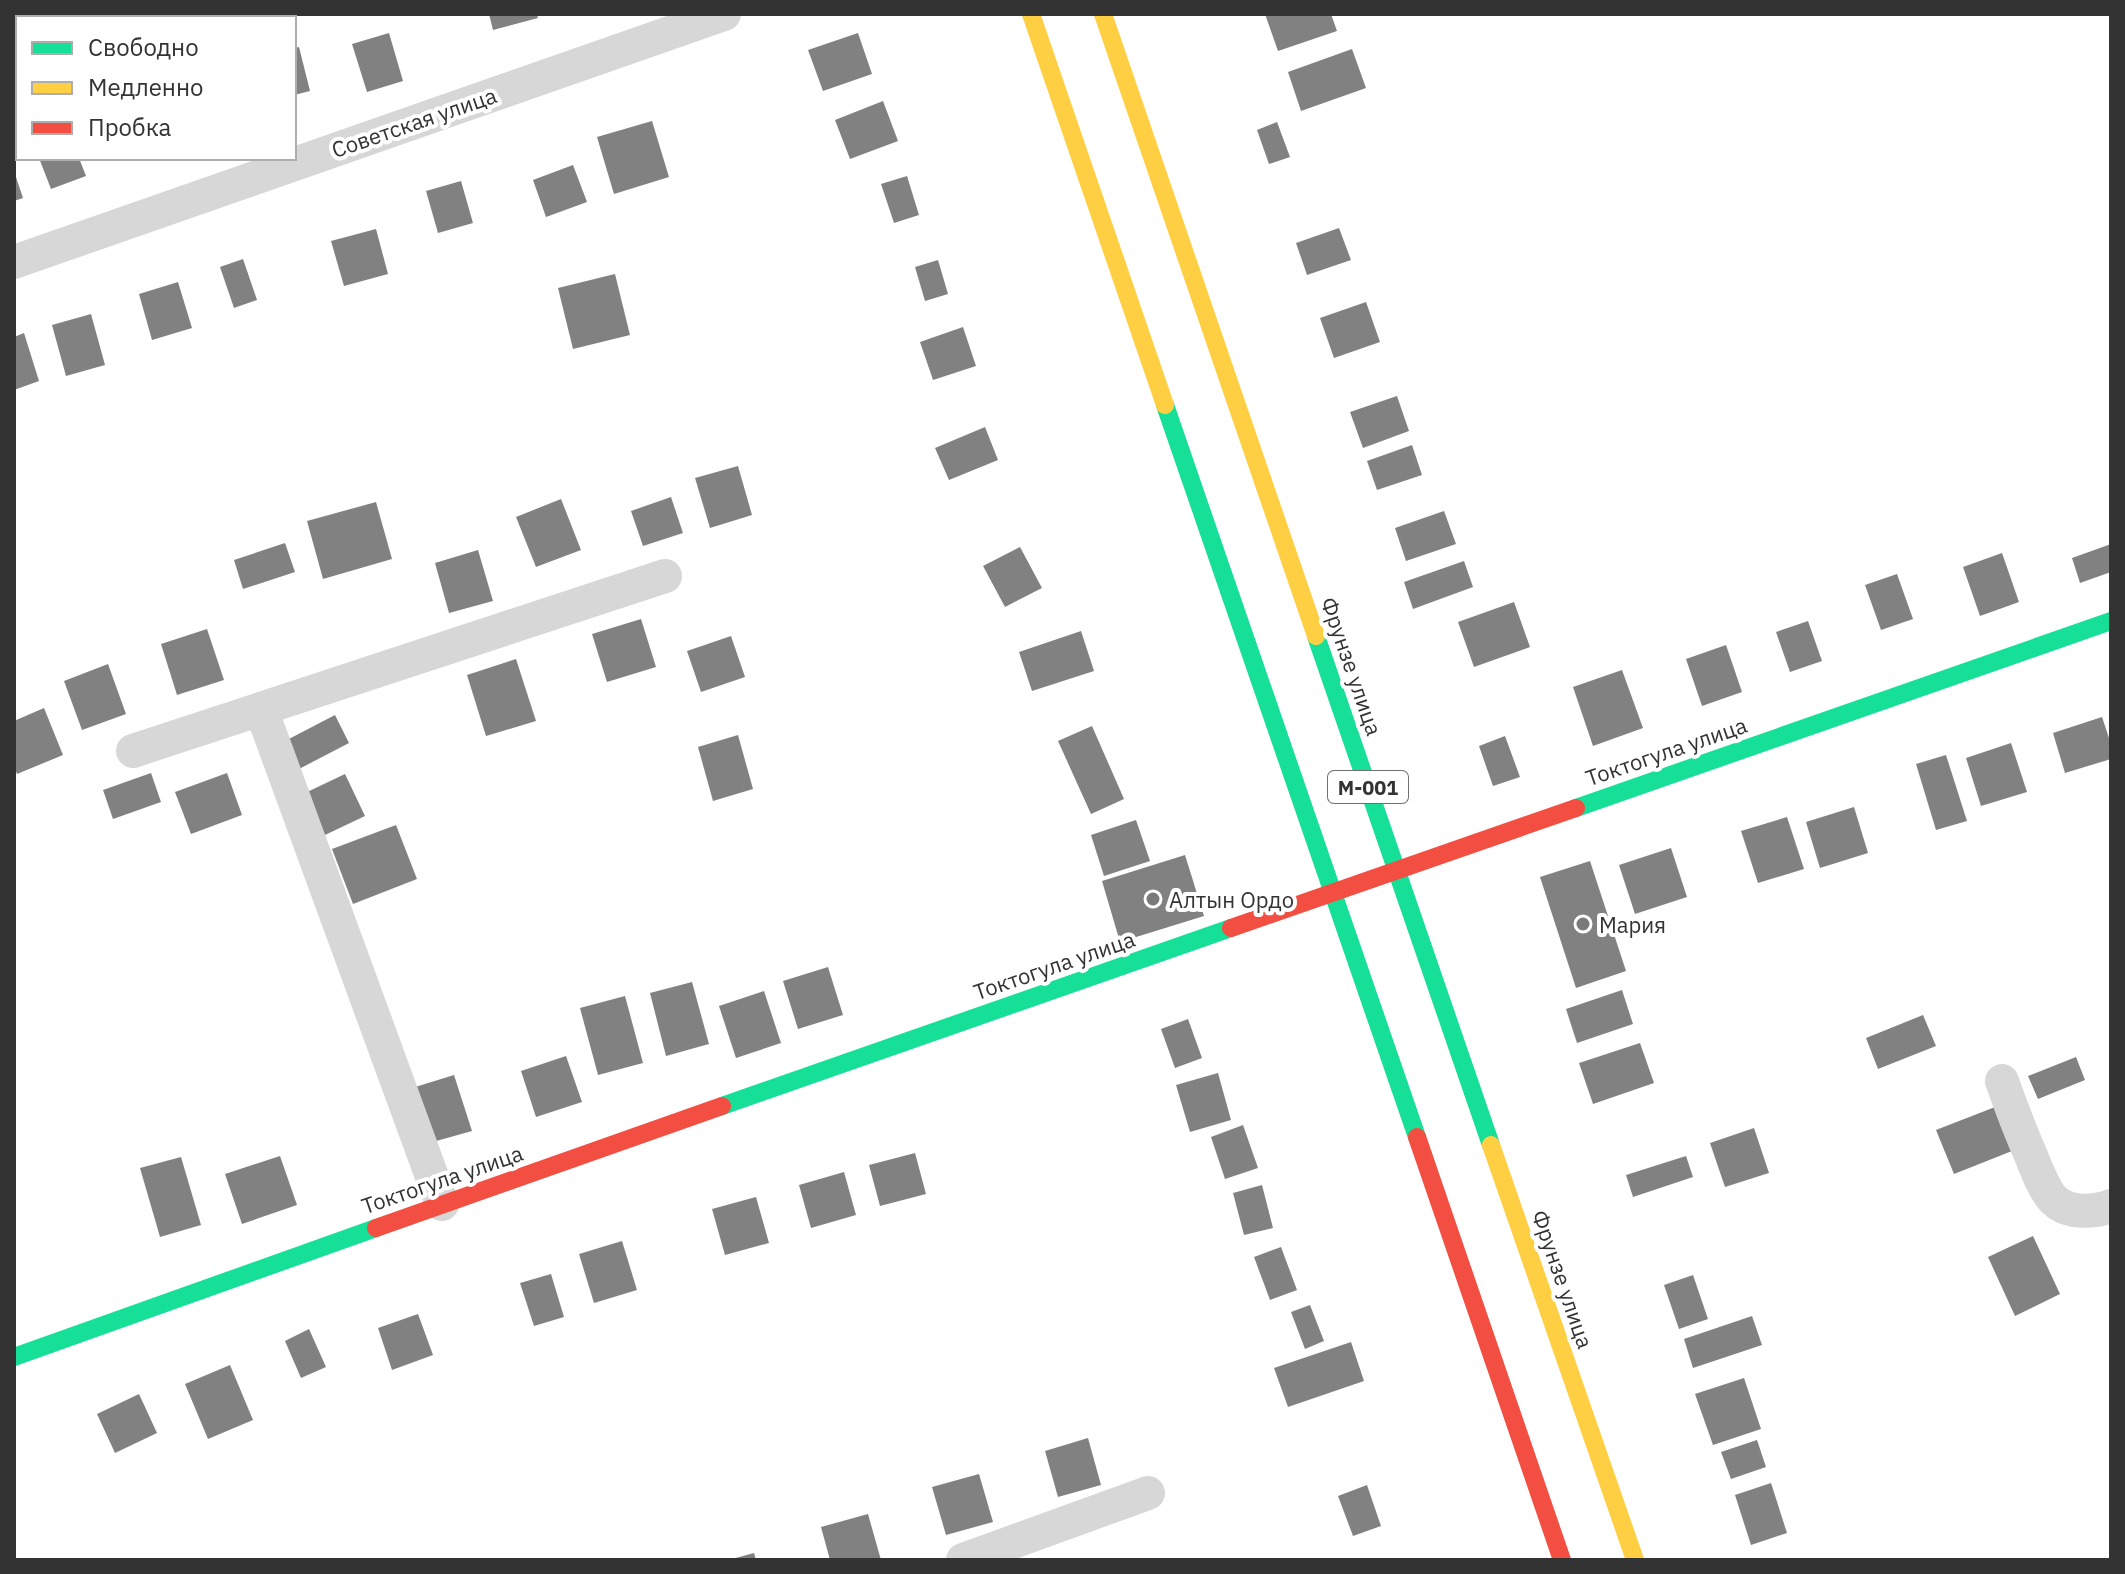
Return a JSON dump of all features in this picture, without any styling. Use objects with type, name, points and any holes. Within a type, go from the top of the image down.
[{"type":"main road","name":"M-001","points":[[1031,14],[1562,1560]]},
{"type":"main road","name":"Фрунзе улица","points":[[1103,14],[1635,1560]]},
{"type":"main road","name":"Токтогула улица","points":[[14,1357],[442,1204],[2111,621]]},
{"type":"street","name":"Советская улица","points":[[14,262],[724,14]]},
{"type":"street","points":[[133,751],[665,576]]},
{"type":"street","points":[[261,709],[442,1204]]},
{"type":"street","points":[[2002,1081],[2039,1177],[2053,1199],[2071,1211],[2102,1210],[2111,1206]]},
{"type":"street","points":[[963,1560],[1148,1493]]},
{"type":"building","points":[[489,14],[537,14],[538,18],[493,30]]},
{"type":"building","points":[[1265,14],[1331,14],[1337,31],[1278,51]]},
{"type":"building","points":[[389,33],[403,81],[367,92],[352,44]]},
{"type":"building","points":[[858,33],[872,74],[823,91],[808,50]]},
{"type":"building","points":[[299,47],[310,91],[296,94],[296,48]]},
{"type":"building","points":[[1352,49],[1366,88],[1301,111],[1288,72]]},
{"type":"building","points":[[883,101],[898,141],[850,159],[835,120]]},
{"type":"building","points":[[652,121],[669,177],[614,194],[597,137]]},
{"type":"building","points":[[1277,122],[1290,157],[1269,164],[1257,130]]},
{"type":"building","points":[[40,160],[80,160],[86,176],[51,189]]},
{"type":"building","points":[[573,165],[587,202],[546,217],[533,180]]},
{"type":"building","points":[[14,171],[23,198],[14,201]]},
{"type":"building","points":[[907,176],[919,215],[894,223],[881,184]]},
{"type":"building","points":[[461,181],[473,223],[438,233],[426,191]]},
{"type":"building","points":[[1339,228],[1351,260],[1307,275],[1296,243]]},
{"type":"building","points":[[376,229],[388,274],[344,286],[331,241]]},
{"type":"building","points":[[243,259],[257,300],[234,308],[220,267]]},
{"type":"building","points":[[938,260],[948,294],[925,301],[915,267]]},
{"type":"building","points":[[615,274],[630,335],[573,349],[558,288]]},
{"type":"building","points":[[178,282],[192,328],[152,340],[139,294]]},
{"type":"building","points":[[1366,302],[1380,342],[1334,358],[1320,318]]},
{"type":"building","points":[[91,314],[105,365],[66,376],[52,325]]},
{"type":"building","points":[[963,327],[976,366],[933,380],[920,342]]},
{"type":"building","points":[[24,333],[39,381],[14,390],[14,337]]},
{"type":"building","points":[[1397,396],[1409,431],[1363,448],[1350,412]]},
{"type":"building","points":[[985,427],[998,460],[949,480],[935,448]]},
{"type":"building","points":[[1412,445],[1422,475],[1377,490],[1367,461]]},
{"type":"building","points":[[738,466],[752,515],[710,528],[695,478]]},
{"type":"building","points":[[671,497],[683,533],[643,546],[631,511]]},
{"type":"building","points":[[561,499],[581,550],[536,567],[516,517]]},
{"type":"building","points":[[376,502],[392,559],[323,579],[307,521]]},
{"type":"building","points":[[1444,511],[1456,544],[1406,561],[1395,528]]},
{"type":"building","points":[[285,543],[295,572],[243,589],[234,560]]},
{"type":"building","points":[[2111,544],[2111,572],[2080,583],[2072,558]]},
{"type":"building","points":[[1020,547],[1042,588],[1005,607],[983,566]]},
{"type":"building","points":[[478,550],[493,601],[449,613],[435,563]]},
{"type":"building","points":[[2002,553],[2019,602],[1980,616],[1963,567]]},
{"type":"building","points":[[1464,561],[1473,587],[1413,609],[1404,582]]},
{"type":"building","points":[[1897,574],[1913,619],[1881,630],[1865,585]]},
{"type":"building","points":[[1514,602],[1530,647],[1474,667],[1458,622]]},
{"type":"building","points":[[641,619],[656,667],[607,682],[592,634]]},
{"type":"building","points":[[1808,621],[1822,661],[1790,672],[1776,632]]},
{"type":"building","points":[[207,629],[224,680],[177,695],[161,644]]},
{"type":"building","points":[[1081,631],[1094,671],[1032,691],[1019,652]]},
{"type":"building","points":[[731,636],[745,677],[701,692],[687,651]]},
{"type":"building","points":[[1726,645],[1742,692],[1702,706],[1686,659]]},
{"type":"building","points":[[516,659],[536,721],[486,736],[467,675]]},
{"type":"building","points":[[108,664],[126,714],[82,730],[64,681]]},
{"type":"building","points":[[1622,670],[1643,728],[1593,746],[1573,687]]},
{"type":"building","points":[[44,708],[63,755],[17,774],[14,766],[14,721]]},
{"type":"building","points":[[335,715],[349,743],[299,769],[285,741]]},
{"type":"building","points":[[2102,717],[2111,744],[2111,759],[2065,773],[2053,733]]},
{"type":"building","points":[[1092,726],[1124,799],[1091,814],[1058,741]]},
{"type":"building","points":[[738,735],[753,789],[713,801],[698,747]]},
{"type":"building","points":[[1505,736],[1520,777],[1493,786],[1479,746]]},
{"type":"building","points":[[2011,743],[2027,792],[1981,806],[1966,758]]},
{"type":"building","points":[[1946,755],[1967,821],[1936,830],[1916,764]]},
{"type":"building","points":[[151,773],[161,802],[113,819],[103,790]]},
{"type":"building","points":[[227,773],[242,815],[191,834],[175,792]]},
{"type":"building","points":[[345,774],[365,816],[325,835],[305,793]]},
{"type":"building","points":[[1854,807],[1868,853],[1820,868],[1806,822]]},
{"type":"building","points":[[1787,817],[1804,869],[1758,883],[1741,831]]},
{"type":"building","points":[[1136,820],[1150,861],[1104,876],[1091,835]]},
{"type":"building","points":[[396,825],[417,879],[353,904],[332,849]]},
{"type":"building","points":[[1671,848],[1687,897],[1635,914],[1619,865]]},
{"type":"building","name":"Алтын Ордо","points":[[1185,855],[1204,916],[1120,942],[1102,881]]},
{"type":"building","name":"Мария","points":[[1590,861],[1626,971],[1576,988],[1540,877]]},
{"type":"building","points":[[828,967],[843,1015],[798,1029],[783,981]]},
{"type":"building","points":[[692,982],[709,1044],[666,1056],[650,993]]},
{"type":"building","points":[[1622,990],[1633,1024],[1577,1043],[1566,1009]]},
{"type":"building","points":[[764,991],[781,1043],[736,1058],[719,1006]]},
{"type":"building","points":[[625,996],[643,1063],[598,1075],[580,1008]]},
{"type":"building","points":[[1923,1015],[1936,1046],[1878,1069],[1866,1038]]},
{"type":"building","points":[[1188,1019],[1202,1058],[1175,1068],[1161,1029]]},
{"type":"building","points":[[1640,1043],[1654,1083],[1593,1104],[1579,1063]]},
{"type":"building","points":[[566,1056],[582,1102],[536,1117],[521,1071]]},
{"type":"building","points":[[2076,1057],[2085,1080],[2038,1099],[2028,1076]]},
{"type":"building","points":[[1218,1073],[1231,1120],[1190,1132],[1176,1085]]},
{"type":"building","points":[[454,1075],[472,1131],[429,1143],[412,1088]]},
{"type":"building","points":[[1995,1107],[2012,1151],[1954,1174],[1936,1130]]},
{"type":"building","points":[[1243,1125],[1258,1168],[1225,1179],[1211,1137]]},
{"type":"building","points":[[1754,1128],[1769,1173],[1725,1187],[1710,1143]]},
{"type":"building","points":[[915,1153],[926,1194],[880,1206],[869,1165]]},
{"type":"building","points":[[280,1156],[297,1205],[242,1224],[225,1174]]},
{"type":"building","points":[[1686,1156],[1693,1177],[1633,1197],[1626,1175]]},
{"type":"building","points":[[181,1157],[201,1225],[160,1237],[140,1168]]},
{"type":"building","points":[[844,1172],[856,1215],[811,1228],[799,1185]]},
{"type":"building","points":[[1262,1185],[1273,1228],[1244,1235],[1233,1193]]},
{"type":"building","points":[[756,1197],[769,1243],[725,1255],[712,1209]]},
{"type":"building","points":[[2033,1236],[2060,1294],[2015,1316],[1988,1257]]},
{"type":"building","points":[[622,1241],[637,1290],[594,1303],[579,1254]]},
{"type":"building","points":[[1281,1247],[1297,1290],[1270,1300],[1254,1257]]},
{"type":"building","points":[[551,1274],[564,1317],[534,1326],[520,1283]]},
{"type":"building","points":[[1693,1275],[1708,1319],[1679,1329],[1664,1285]]},
{"type":"building","points":[[1310,1305],[1324,1341],[1305,1349],[1291,1312]]},
{"type":"building","points":[[418,1314],[433,1355],[392,1370],[378,1328]]},
{"type":"building","points":[[1752,1316],[1762,1345],[1693,1368],[1684,1339]]},
{"type":"building","points":[[309,1329],[326,1367],[301,1378],[285,1341]]},
{"type":"building","points":[[1351,1342],[1364,1381],[1288,1407],[1274,1368]]},
{"type":"building","points":[[230,1365],[253,1420],[208,1439],[185,1384]]},
{"type":"building","points":[[1744,1378],[1761,1429],[1713,1445],[1695,1394]]},
{"type":"building","points":[[139,1394],[157,1433],[115,1453],[97,1414]]},
{"type":"building","points":[[1088,1438],[1101,1485],[1058,1497],[1045,1451]]},
{"type":"building","points":[[1757,1440],[1766,1467],[1731,1479],[1721,1452]]},
{"type":"building","points":[[979,1474],[993,1522],[946,1535],[932,1487]]},
{"type":"building","points":[[1771,1483],[1787,1533],[1751,1545],[1735,1495]]},
{"type":"building","points":[[1367,1485],[1381,1526],[1353,1536],[1338,1496]]},
{"type":"building","points":[[868,1514],[881,1560],[830,1560],[821,1527]]},
{"type":"building","points":[[754,1553],[756,1560],[732,1560],[732,1559]]},
{"type":"traffic: fast","points":[[1165,405],[1417,1137]]},
{"type":"traffic: fast","points":[[1576,808],[2111,621]]},
{"type":"traffic: fast","points":[[1316,636],[1491,1145]]},
{"type":"traffic: fast","points":[[722,1106],[1231,928]]},
{"type":"traffic: fast","points":[[14,1357],[376,1228]]},
{"type":"traffic: slow","points":[[1031,14],[1165,405]]},
{"type":"traffic: slow","points":[[1103,14],[1316,636]]},
{"type":"traffic: slow","points":[[1491,1145],[1635,1560]]},
{"type":"traffic: jam","points":[[1231,928],[1576,808]]},
{"type":"traffic: jam","points":[[376,1228],[722,1106]]},
{"type":"traffic: jam","points":[[1417,1137],[1562,1560]]},
{"type":"place","name":"Алтын Ордо","points":[[1153,899]]},
{"type":"place","name":"Мария","points":[[1583,924]]}]
